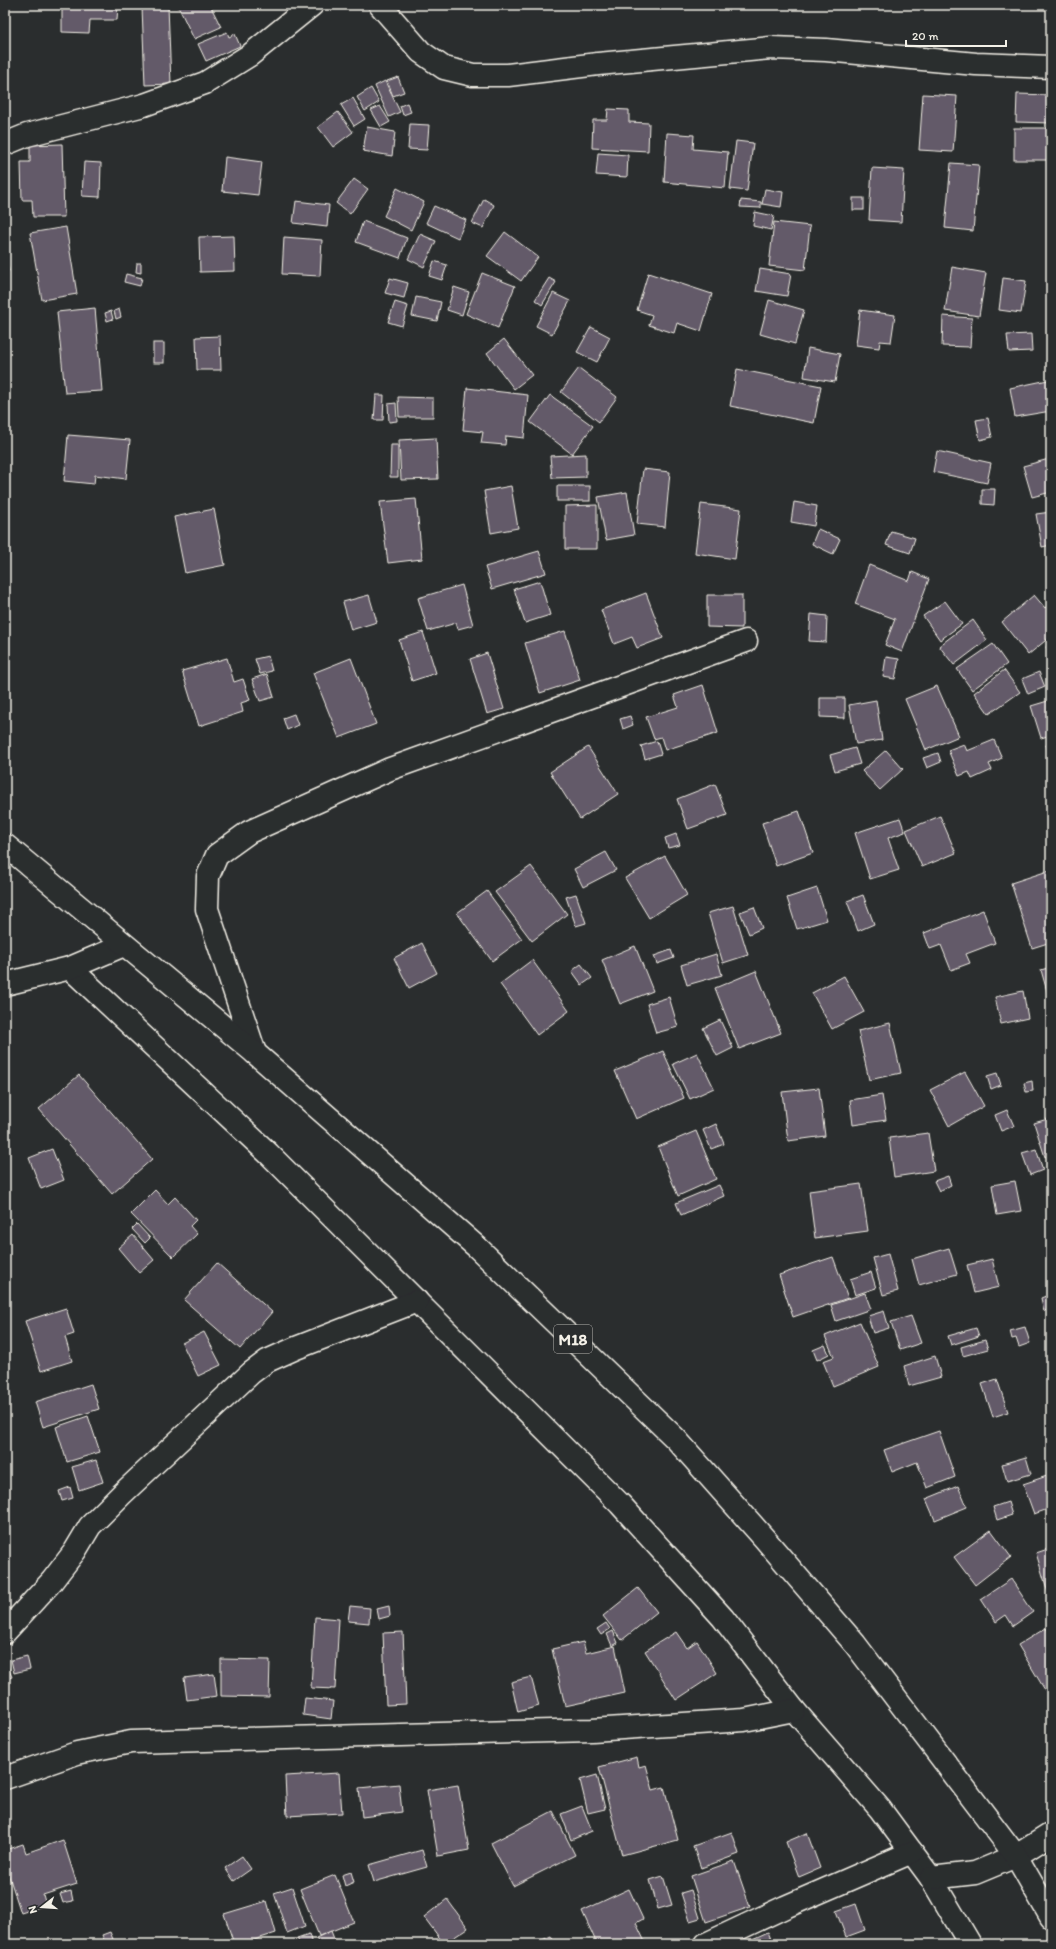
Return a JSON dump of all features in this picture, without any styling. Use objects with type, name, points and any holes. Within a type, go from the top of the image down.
[{"type":"street","points":[[5,144],[27,135],[144,104],[205,83],[250,55],[312,5]]},
{"type":"street","points":[[380,5],[421,52],[444,68],[473,75],[508,75],[598,64],[771,48],[826,50],[976,64],[1051,67]]},
{"type":"street","points":[[255,1053],[207,909],[208,876],[217,855],[249,832],[390,769],[746,641]]},
{"type":"street","name":"M18","points":[[5,845],[255,1053],[478,1248],[676,1439],[855,1644],[1016,1856],[1051,1917]]},
{"type":"street","points":[[5,984],[70,968],[124,945]]},
{"type":"street","points":[[70,968],[269,1154],[620,1504],[723,1618],[794,1710],[880,1810],[931,1878],[970,1944]]},
{"type":"street","points":[[5,1632],[52,1581],[75,1551],[90,1526],[251,1373],[267,1361],[296,1348],[417,1301]]},
{"type":"street","points":[[5,1778],[77,1753],[131,1742],[592,1730],[744,1720],[794,1710]]},
{"type":"street","points":[[931,1878],[975,1873],[1016,1856],[1051,1834]]},
{"type":"street","points":[[706,1944],[785,1906],[912,1852]]},
{"type":"building","points":[[62,5],[118,5],[117,20],[90,20],[89,33],[62,32]]},
{"type":"building","points":[[210,5],[221,27],[194,39],[178,6]]},
{"type":"building","points":[[168,6],[171,84],[145,85],[142,7]]},
{"type":"building","points":[[227,32],[229,37],[235,34],[240,46],[206,61],[198,44]]},
{"type":"building","points":[[398,77],[404,92],[393,96],[387,81]]},
{"type":"building","points":[[385,81],[400,112],[389,117],[375,86]]},
{"type":"building","points":[[371,88],[379,102],[365,111],[357,97]]},
{"type":"building","points":[[923,94],[957,96],[953,152],[919,150]]},
{"type":"building","points":[[1017,94],[1051,95],[1051,123],[1016,122]]},
{"type":"building","points":[[353,98],[365,119],[354,126],[341,105]]},
{"type":"building","points":[[407,103],[411,112],[403,115],[400,106]]},
{"type":"building","points":[[380,106],[390,122],[381,127],[371,110]]},
{"type":"building","points":[[608,109],[629,110],[629,122],[649,123],[648,151],[592,148],[593,120],[607,120]]},
{"type":"building","points":[[338,112],[353,132],[333,147],[318,127]]},
{"type":"building","points":[[410,124],[429,125],[427,150],[408,149]]},
{"type":"building","points":[[367,127],[395,132],[392,156],[363,151]]},
{"type":"building","points":[[1014,128],[1051,128],[1051,160],[1014,160]]},
{"type":"building","points":[[667,133],[694,135],[693,149],[728,152],[725,188],[664,182]]},
{"type":"building","points":[[736,141],[753,143],[747,191],[730,189]]},
{"type":"building","points":[[62,144],[64,217],[33,217],[32,200],[22,200],[21,162],[30,162],[30,145]]},
{"type":"building","points":[[598,153],[628,155],[627,177],[596,175]]},
{"type":"building","points":[[225,157],[262,162],[258,195],[222,191]]},
{"type":"building","points":[[84,162],[101,163],[100,197],[82,196]]},
{"type":"building","points":[[951,163],[979,165],[973,231],[945,228]]},
{"type":"building","points":[[872,168],[904,170],[901,222],[869,220]]},
{"type":"building","points":[[354,179],[368,189],[350,214],[336,203]]},
{"type":"building","points":[[397,188],[424,202],[411,230],[384,216]]},
{"type":"building","points":[[765,189],[783,192],[781,207],[762,204]]},
{"type":"building","points":[[853,198],[864,198],[864,210],[853,210]]},
{"type":"building","points":[[484,199],[494,205],[483,228],[472,223]]},
{"type":"building","points":[[741,200],[761,202],[761,208],[740,207]]},
{"type":"building","points":[[296,201],[329,205],[327,227],[293,223]]},
{"type":"building","points":[[434,206],[466,220],[458,238],[426,223]]},
{"type":"building","points":[[755,212],[774,216],[771,230],[753,226]]},
{"type":"building","points":[[363,221],[407,238],[400,258],[356,242]]},
{"type":"building","points":[[774,222],[810,226],[805,270],[769,266]]},
{"type":"building","points":[[66,227],[77,294],[42,300],[30,233]]},
{"type":"building","points":[[505,232],[538,257],[521,281],[487,256]]},
{"type":"building","points":[[420,234],[436,241],[424,267],[408,259]]},
{"type":"building","points":[[234,236],[235,271],[200,272],[199,237]]},
{"type":"building","points":[[284,237],[322,240],[320,276],[282,274]]},
{"type":"building","points":[[5,258],[9,271],[5,272]]},
{"type":"building","points":[[434,261],[447,265],[442,280],[429,276]]},
{"type":"building","points":[[137,263],[141,263],[141,273],[136,272]]},
{"type":"building","points":[[952,267],[986,273],[979,316],[945,311]]},
{"type":"building","points":[[760,269],[791,274],[787,296],[756,291]]},
{"type":"building","points":[[482,273],[515,286],[498,328],[466,314]]},
{"type":"building","points":[[648,273],[712,294],[701,331],[677,323],[674,333],[649,325],[652,315],[637,310]]},
{"type":"building","points":[[126,274],[142,278],[140,286],[124,282]]},
{"type":"building","points":[[390,278],[408,283],[404,298],[385,293]]},
{"type":"building","points":[[549,278],[556,282],[542,305],[535,300]]},
{"type":"building","points":[[1003,278],[1026,281],[1021,313],[999,310]]},
{"type":"building","points":[[454,287],[469,292],[462,315],[447,310]]},
{"type":"building","points":[[553,293],[570,301],[552,334],[536,326]]},
{"type":"building","points":[[416,297],[441,302],[437,321],[412,316]]},
{"type":"building","points":[[769,300],[804,310],[795,344],[760,334]]},
{"type":"building","points":[[395,302],[408,306],[402,326],[388,322]]},
{"type":"building","points":[[95,308],[102,391],[65,393],[57,312]]},
{"type":"building","points":[[119,309],[121,317],[116,319],[114,311]]},
{"type":"building","points":[[860,310],[895,315],[891,342],[880,341],[879,348],[856,345]]},
{"type":"building","points":[[111,311],[113,319],[107,321],[105,313]]},
{"type":"building","points":[[943,316],[972,318],[970,347],[942,346]]},
{"type":"building","points":[[591,327],[610,337],[597,362],[577,352]]},
{"type":"building","points":[[1031,334],[1032,351],[1009,352],[1007,335]]},
{"type":"building","points":[[220,336],[221,370],[197,370],[196,337]]},
{"type":"building","points":[[504,339],[532,375],[514,389],[487,353]]},
{"type":"building","points":[[153,343],[164,343],[164,363],[153,363]]},
{"type":"building","points":[[808,348],[840,354],[835,382],[804,377]]},
{"type":"building","points":[[579,368],[617,397],[599,422],[561,392]]},
{"type":"building","points":[[737,369],[821,386],[814,423],[730,406]]},
{"type":"building","points":[[1048,380],[1051,394],[1051,411],[1015,417],[1010,388]]},
{"type":"building","points":[[467,388],[528,395],[524,438],[506,436],[505,445],[481,443],[483,432],[463,430]]},
{"type":"building","points":[[376,395],[384,395],[383,420],[374,420]]},
{"type":"building","points":[[550,395],[593,426],[572,454],[530,422]]},
{"type":"building","points":[[398,397],[433,398],[433,417],[399,417]]},
{"type":"building","points":[[396,403],[397,421],[389,422],[388,404]]},
{"type":"building","points":[[988,418],[992,437],[980,440],[976,420]]},
{"type":"building","points":[[68,435],[130,440],[126,479],[95,475],[94,484],[64,481]]},
{"type":"building","points":[[436,438],[438,479],[401,480],[399,440]]},
{"type":"building","points":[[391,445],[398,445],[398,477],[390,477]]},
{"type":"building","points":[[937,451],[991,463],[987,483],[933,472]]},
{"type":"building","points":[[586,454],[586,477],[552,478],[550,456]]},
{"type":"building","points":[[1049,459],[1051,492],[1032,497],[1023,466]]},
{"type":"building","points":[[643,469],[670,472],[665,527],[637,524]]},
{"type":"building","points":[[511,486],[518,528],[491,533],[484,491]]},
{"type":"building","points":[[557,486],[590,486],[590,501],[557,501]]},
{"type":"building","points":[[982,489],[995,489],[994,505],[982,504]]},
{"type":"building","points":[[627,492],[634,535],[606,540],[598,497]]},
{"type":"building","points":[[416,499],[422,559],[388,563],[380,502]]},
{"type":"building","points":[[794,502],[817,506],[814,526],[791,522]]},
{"type":"building","points":[[701,504],[741,509],[735,559],[695,553]]},
{"type":"building","points":[[597,505],[597,549],[565,549],[565,506]]},
{"type":"building","points":[[214,509],[225,565],[185,573],[174,517]]},
{"type":"building","points":[[1051,512],[1051,545],[1042,547],[1036,514]]},
{"type":"building","points":[[818,529],[840,539],[833,554],[812,544]]},
{"type":"building","points":[[891,531],[915,538],[910,553],[886,545]]},
{"type":"building","points":[[539,551],[546,573],[492,589],[485,567]]},
{"type":"building","points":[[869,565],[909,581],[912,572],[929,579],[902,652],[885,645],[895,619],[855,604]]},
{"type":"building","points":[[540,581],[550,615],[525,623],[514,589]]},
{"type":"building","points":[[462,585],[473,625],[458,629],[456,623],[428,631],[418,598]]},
{"type":"building","points":[[646,593],[663,638],[637,648],[632,637],[614,644],[601,610]]},
{"type":"building","points":[[369,595],[377,622],[351,630],[343,602]]},
{"type":"building","points":[[707,595],[742,595],[742,628],[707,627]]},
{"type":"building","points":[[1034,595],[1045,608],[1051,603],[1051,636],[1028,655],[1002,622]]},
{"type":"building","points":[[945,601],[962,624],[940,640],[923,616]]},
{"type":"building","points":[[811,614],[827,616],[826,642],[809,641]]},
{"type":"building","points":[[973,620],[987,640],[954,665],[939,646]]},
{"type":"building","points":[[565,631],[580,680],[540,693],[525,643]]},
{"type":"building","points":[[423,632],[436,673],[412,681],[399,640]]},
{"type":"building","points":[[1051,643],[1051,654],[1046,647]]},
{"type":"building","points":[[993,644],[1007,664],[972,690],[957,669]]},
{"type":"building","points":[[487,653],[504,709],[487,714],[470,659]]},
{"type":"building","points":[[268,656],[272,671],[260,674],[255,659]]},
{"type":"building","points":[[886,657],[899,659],[895,679],[883,677]]},
{"type":"building","points":[[227,658],[234,682],[243,679],[250,700],[241,703],[243,712],[199,726],[182,671]]},
{"type":"building","points":[[351,658],[376,724],[339,738],[313,673]]},
{"type":"building","points":[[1004,670],[1020,692],[989,714],[974,693]]},
{"type":"building","points":[[1039,672],[1045,687],[1028,694],[1022,679]]},
{"type":"building","points":[[267,674],[274,697],[260,701],[252,679]]},
{"type":"building","points":[[703,685],[718,733],[665,750],[661,737],[654,739],[646,717],[678,707],[674,695]]},
{"type":"building","points":[[937,686],[959,736],[926,750],[905,699]]},
{"type":"building","points":[[820,698],[845,698],[845,718],[820,717]]},
{"type":"building","points":[[876,700],[882,740],[856,744],[849,705]]},
{"type":"building","points":[[1051,700],[1051,735],[1041,738],[1031,706]]},
{"type":"building","points":[[294,714],[298,725],[287,730],[283,718]]},
{"type":"building","points":[[630,716],[633,725],[623,729],[620,719]]},
{"type":"building","points":[[994,740],[1002,758],[989,764],[992,770],[972,779],[969,772],[959,776],[948,750],[964,744],[967,751]]},
{"type":"building","points":[[657,741],[661,754],[645,759],[641,746]]},
{"type":"building","points":[[1051,743],[1051,759],[1046,745]]},
{"type":"building","points":[[588,747],[618,794],[580,819],[550,772]]},
{"type":"building","points":[[855,748],[860,764],[835,771],[830,755]]},
{"type":"building","points":[[886,750],[903,769],[880,790],[862,771]]},
{"type":"building","points":[[938,753],[941,762],[927,768],[923,758]]},
{"type":"building","points":[[715,784],[727,815],[688,829],[677,799]]},
{"type":"building","points":[[799,811],[813,853],[776,866],[762,823]]},
{"type":"building","points":[[1051,811],[1051,827],[1049,828],[1046,813]]},
{"type":"building","points":[[940,816],[956,853],[922,867],[906,830]]},
{"type":"building","points":[[900,818],[905,832],[888,838],[899,870],[870,879],[855,833]]},
{"type":"building","points":[[676,834],[680,845],[668,848],[665,838]]},
{"type":"building","points":[[606,852],[616,870],[583,887],[574,869]]},
{"type":"building","points":[[665,856],[687,895],[649,918],[625,878]]},
{"type":"building","points":[[531,866],[567,914],[532,941],[495,892]]},
{"type":"building","points":[[1048,871],[1051,879],[1051,942],[1032,948],[1011,883]]},
{"type":"building","points":[[817,888],[827,920],[797,929],[787,898]]},
{"type":"building","points":[[487,891],[522,939],[492,961],[457,913]]},
{"type":"building","points":[[576,894],[586,923],[576,926],[566,897]]},
{"type":"building","points":[[863,895],[874,924],[858,931],[847,901]]},
{"type":"building","points":[[733,906],[748,955],[723,963],[708,913]]},
{"type":"building","points":[[754,907],[762,928],[749,934],[740,912]]},
{"type":"building","points":[[983,910],[995,943],[966,954],[970,963],[951,970],[941,945],[930,949],[924,933]]},
{"type":"building","points":[[422,943],[437,973],[409,988],[394,958]]},
{"type":"building","points":[[635,946],[653,991],[620,1004],[602,960]]},
{"type":"building","points":[[671,950],[674,958],[657,964],[654,956]]},
{"type":"building","points":[[716,954],[722,975],[687,985],[681,965]]},
{"type":"building","points":[[532,960],[569,1011],[537,1035],[500,984]]},
{"type":"building","points":[[581,964],[592,978],[582,985],[572,971]]},
{"type":"building","points":[[1051,967],[1051,1002],[1050,1002],[1041,970]]},
{"type":"building","points":[[756,971],[781,1033],[739,1049],[715,988]]},
{"type":"building","points":[[844,976],[864,1012],[832,1029],[812,993]]},
{"type":"building","points":[[1023,991],[1028,1018],[1001,1024],[995,997]]},
{"type":"building","points":[[669,997],[678,1027],[656,1033],[647,1004]]},
{"type":"building","points":[[720,1020],[733,1048],[717,1056],[703,1028]]},
{"type":"building","points":[[890,1023],[901,1073],[869,1080],[858,1031]]},
{"type":"building","points":[[663,1051],[684,1098],[636,1119],[615,1071]]},
{"type":"building","points":[[697,1053],[714,1088],[690,1099],[673,1064]]},
{"type":"building","points":[[965,1072],[984,1106],[949,1126],[930,1090]]},
{"type":"building","points":[[997,1073],[1001,1085],[991,1089],[987,1076]]},
{"type":"building","points":[[79,1075],[152,1159],[112,1194],[39,1109]]},
{"type":"building","points":[[1032,1081],[1033,1091],[1026,1092],[1024,1083]]},
{"type":"building","points":[[819,1088],[825,1136],[788,1141],[782,1092]]},
{"type":"building","points":[[882,1095],[886,1120],[853,1125],[850,1100]]},
{"type":"building","points":[[1007,1110],[1014,1126],[1001,1131],[995,1115]]},
{"type":"building","points":[[1051,1118],[1051,1155],[1045,1157],[1034,1123]]},
{"type":"building","points":[[716,1124],[724,1144],[711,1149],[703,1130]]},
{"type":"building","points":[[696,1131],[716,1179],[678,1196],[658,1147]]},
{"type":"building","points":[[928,1133],[934,1171],[894,1177],[889,1138]]},
{"type":"building","points":[[52,1149],[64,1180],[41,1189],[29,1158]]},
{"type":"building","points":[[1036,1149],[1043,1170],[1030,1175],[1022,1153]]},
{"type":"building","points":[[948,1176],[951,1185],[939,1191],[934,1181]]},
{"type":"building","points":[[1015,1181],[1021,1211],[997,1215],[992,1185]]},
{"type":"building","points":[[861,1184],[868,1231],[815,1238],[809,1191]]},
{"type":"building","points":[[719,1185],[724,1196],[681,1215],[676,1203]]},
{"type":"building","points":[[155,1190],[168,1204],[175,1197],[196,1220],[190,1226],[197,1234],[173,1257],[131,1214]]},
{"type":"building","points":[[137,1224],[150,1238],[145,1243],[132,1229]]},
{"type":"building","points":[[133,1235],[154,1260],[139,1273],[118,1248]]},
{"type":"building","points":[[949,1248],[957,1274],[919,1285],[912,1259]]},
{"type":"building","points":[[888,1254],[898,1291],[883,1295],[873,1258]]},
{"type":"building","points":[[833,1257],[848,1298],[793,1317],[779,1275]]},
{"type":"building","points":[[992,1259],[999,1287],[974,1293],[967,1265]]},
{"type":"building","points":[[217,1263],[272,1312],[240,1349],[184,1300]]},
{"type":"building","points":[[871,1272],[876,1288],[855,1295],[850,1279]]},
{"type":"building","points":[[865,1293],[871,1309],[836,1321],[831,1305]]},
{"type":"building","points":[[1051,1294],[1051,1309],[1044,1311],[1041,1298]]},
{"type":"building","points":[[66,1308],[74,1334],[65,1337],[72,1361],[41,1371],[25,1321]]},
{"type":"building","points":[[884,1311],[889,1328],[873,1333],[868,1316]]},
{"type":"building","points":[[911,1316],[921,1343],[900,1350],[891,1322]]},
{"type":"building","points":[[860,1322],[879,1367],[833,1386],[823,1361],[834,1357],[825,1336]]},
{"type":"building","points":[[1025,1327],[1030,1343],[1019,1347],[1016,1338],[1012,1339],[1010,1331]]},
{"type":"building","points":[[976,1328],[979,1336],[951,1345],[948,1336]]},
{"type":"building","points":[[204,1332],[221,1365],[198,1376],[182,1343]]},
{"type":"building","points":[[985,1340],[988,1349],[963,1356],[961,1347]]},
{"type":"building","points":[[825,1345],[829,1354],[817,1360],[813,1350]]},
{"type":"building","points":[[935,1356],[941,1377],[909,1386],[904,1366]]},
{"type":"building","points":[[997,1379],[1008,1412],[993,1417],[982,1384]]},
{"type":"building","points":[[91,1384],[99,1409],[43,1427],[35,1402]]},
{"type":"building","points":[[88,1416],[100,1452],[67,1462],[56,1427]]},
{"type":"building","points":[[939,1431],[955,1477],[927,1488],[917,1462],[892,1472],[884,1450]]},
{"type":"building","points":[[1026,1457],[1031,1474],[1007,1481],[1002,1464]]},
{"type":"building","points":[[96,1460],[103,1482],[79,1490],[72,1467]]},
{"type":"building","points":[[1050,1475],[1051,1508],[1034,1514],[1023,1484]]},
{"type":"building","points":[[958,1486],[967,1507],[935,1520],[926,1499]]},
{"type":"building","points":[[70,1487],[73,1498],[62,1501],[59,1491]]},
{"type":"building","points":[[1008,1502],[1012,1515],[997,1520],[993,1507]]},
{"type":"building","points":[[991,1530],[1011,1557],[975,1585],[954,1557]]},
{"type":"building","points":[[1051,1548],[1051,1599],[1050,1599],[1036,1553]]},
{"type":"building","points":[[1011,1579],[1033,1612],[1013,1626],[1006,1615],[996,1622],[981,1599]]},
{"type":"building","points":[[638,1588],[657,1612],[622,1640],[603,1616]]},
{"type":"building","points":[[350,1606],[370,1608],[369,1623],[348,1621]]},
{"type":"building","points":[[389,1606],[390,1616],[379,1619],[377,1609]]},
{"type":"building","points":[[315,1617],[339,1619],[335,1689],[311,1688]]},
{"type":"building","points":[[606,1623],[610,1629],[601,1635],[597,1629]]},
{"type":"building","points":[[1046,1628],[1049,1633],[1051,1632],[1051,1693],[1048,1695],[1018,1645]]},
{"type":"building","points":[[613,1631],[618,1643],[612,1646],[607,1634]]},
{"type":"building","points":[[403,1632],[406,1704],[386,1705],[383,1633]]},
{"type":"building","points":[[676,1632],[687,1648],[697,1641],[717,1673],[676,1700],[645,1651]]},
{"type":"building","points":[[583,1642],[586,1653],[615,1646],[625,1693],[565,1706],[552,1649]]},
{"type":"building","points":[[27,1656],[30,1669],[14,1673],[11,1660]]},
{"type":"building","points":[[221,1659],[270,1660],[269,1697],[221,1696]]},
{"type":"building","points":[[5,1660],[12,1677],[5,1680]]},
{"type":"building","points":[[214,1674],[217,1696],[187,1700],[184,1678]]},
{"type":"building","points":[[531,1677],[539,1706],[518,1712],[511,1682]]},
{"type":"building","points":[[305,1698],[333,1701],[331,1719],[303,1715]]},
{"type":"building","points":[[637,1757],[639,1767],[646,1765],[653,1790],[664,1787],[678,1840],[622,1855],[599,1767]]},
{"type":"building","points":[[339,1773],[342,1813],[287,1816],[285,1776]]},
{"type":"building","points":[[597,1775],[605,1809],[588,1813],[580,1780]]},
{"type":"building","points":[[399,1784],[402,1812],[362,1817],[359,1788]]},
{"type":"building","points":[[458,1785],[469,1850],[438,1856],[427,1790]]},
{"type":"building","points":[[582,1806],[592,1831],[571,1840],[561,1814]]},
{"type":"building","points":[[553,1811],[575,1855],[513,1886],[491,1843]]},
{"type":"building","points":[[732,1832],[739,1854],[701,1868],[693,1846]]},
{"type":"building","points":[[807,1833],[820,1868],[799,1877],[786,1842]]},
{"type":"building","points":[[63,1840],[77,1884],[43,1895],[46,1905],[21,1913],[5,1864],[5,1850],[23,1844],[26,1853]]},
{"type":"building","points":[[422,1850],[427,1867],[374,1882],[369,1865]]},
{"type":"building","points":[[242,1856],[251,1869],[234,1881],[225,1868]]},
{"type":"building","points":[[734,1861],[750,1907],[706,1922],[691,1876]]},
{"type":"building","points":[[351,1872],[354,1882],[345,1886],[342,1875]]},
{"type":"building","points":[[335,1875],[354,1922],[319,1936],[300,1889]]},
{"type":"building","points":[[663,1876],[672,1905],[658,1909],[650,1880]]},
{"type":"building","points":[[292,1887],[305,1926],[287,1933],[274,1893]]},
{"type":"building","points":[[629,1889],[643,1919],[636,1923],[646,1944],[597,1944],[582,1911]]},
{"type":"building","points":[[691,1890],[700,1918],[690,1921],[681,1893]]},
{"type":"building","points":[[71,1891],[73,1901],[63,1903],[60,1894]]},
{"type":"building","points":[[447,1899],[468,1928],[444,1944],[424,1917]]},
{"type":"building","points":[[267,1901],[276,1933],[242,1944],[234,1944],[224,1914]]},
{"type":"building","points":[[856,1904],[865,1930],[846,1937],[836,1911]]},
{"type":"building","points":[[331,1931],[336,1944],[319,1944],[316,1938]]},
{"type":"building","points":[[110,1932],[115,1944],[106,1944],[102,1935]]},
{"type":"building","points":[[768,1932],[773,1944],[749,1944],[748,1941]]},
{"type":"building","points":[[309,1934],[312,1944],[300,1944],[297,1938]]},
{"type":"building","points":[[551,1936],[555,1944],[533,1944]]}]
